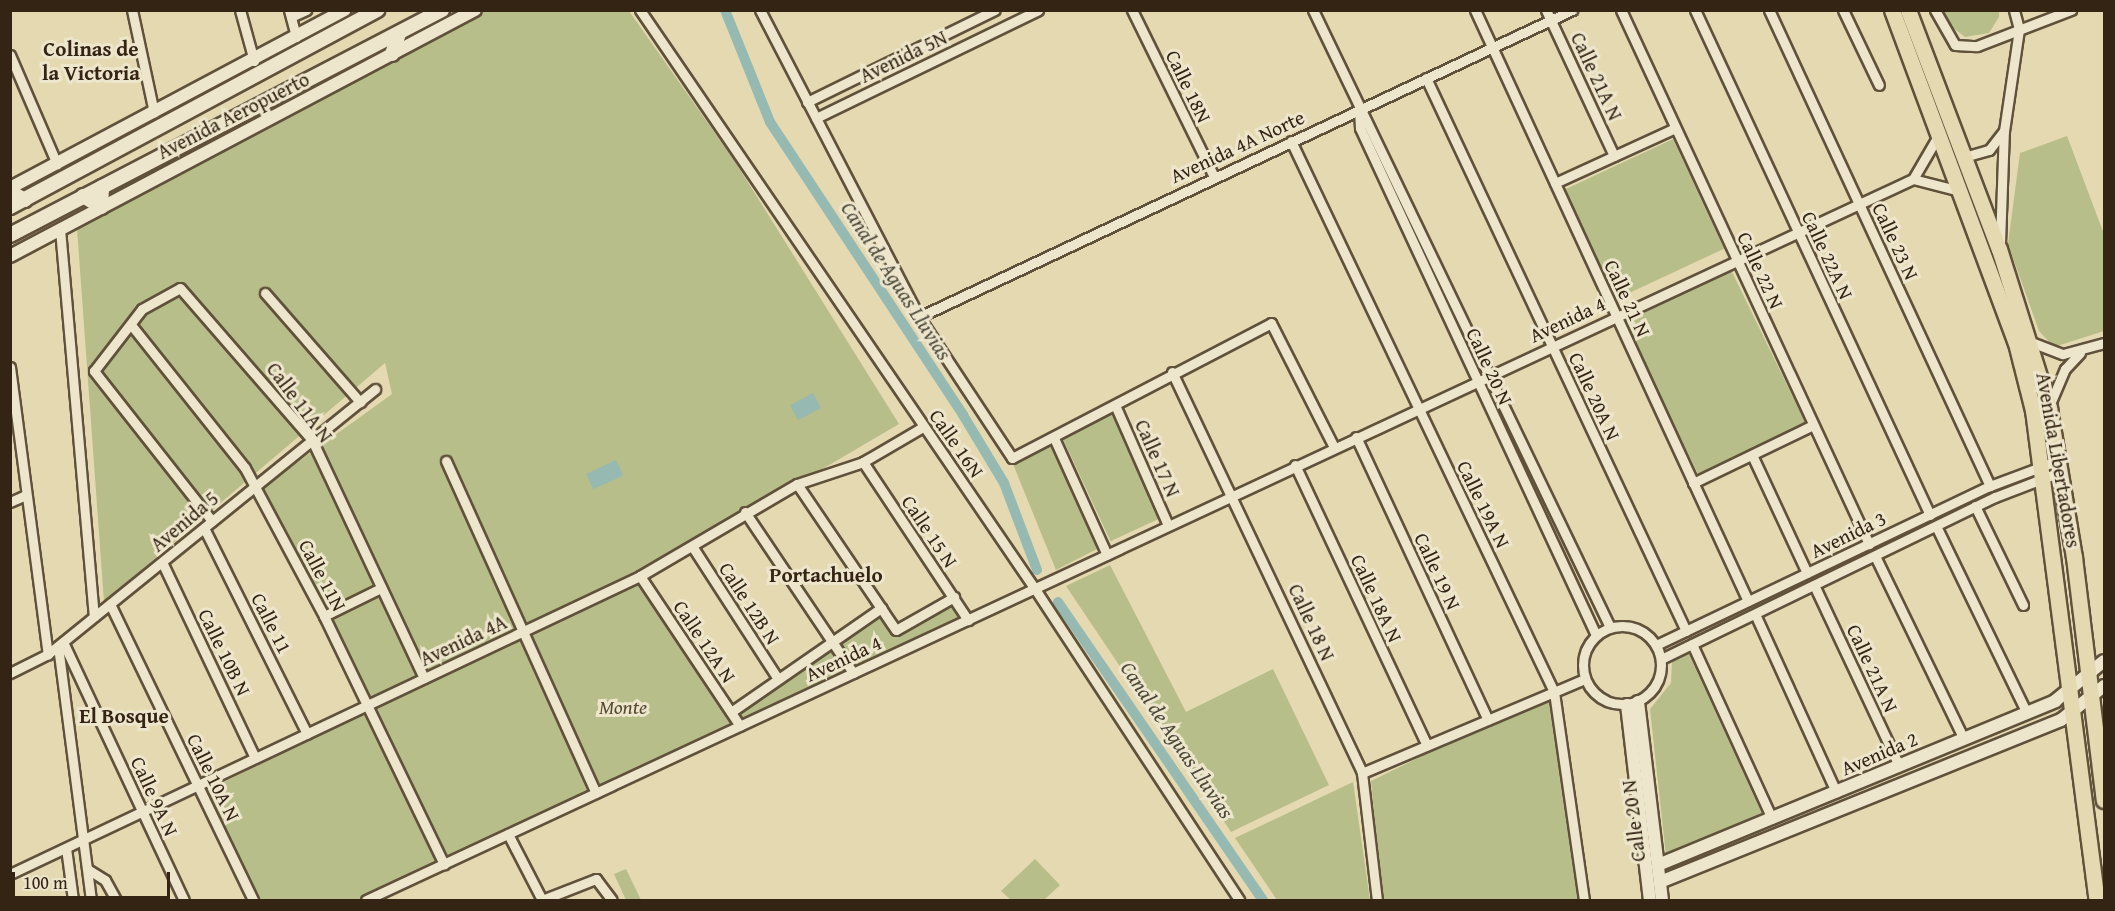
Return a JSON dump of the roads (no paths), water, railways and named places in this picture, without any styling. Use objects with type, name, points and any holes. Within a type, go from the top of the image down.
[{"type":"main road","name":"Avenida Aeropuerto","points":[[10,207],[377,10]]},
{"type":"main road","name":"Avenida Aeropuerto","points":[[10,235],[442,10]]},
{"type":"main road","name":"Avenida Libertadores","points":[[1892,10],[2016,343],[2043,472],[2097,900]]},
{"type":"main road","name":"Avenida Libertadores","points":[[1908,10],[2000,249],[2031,342],[2049,408],[2060,466],[2088,672],[2098,691],[2104,800]]},
{"type":"main road","points":[[392,54],[399,34]]},
{"type":"main road","points":[[83,196],[101,207],[102,187]]},
{"type":"main road","points":[[10,190],[25,200]]},
{"type":"street","points":[[132,10],[154,113]]},
{"type":"street","points":[[240,10],[254,61]]},
{"type":"street","points":[[296,38],[290,14],[306,10]]},
{"type":"street","name":"Avenida Aeropuerto","points":[[10,190],[254,61],[345,10]]},
{"type":"street","name":"Avenida Aeropuerto","points":[[10,256],[475,10]]},
{"type":"street","name":"Calle 16N","points":[[640,10],[1035,589],[1239,900]]},
{"type":"street","points":[[760,10],[919,317],[1008,454],[1017,458],[1172,372],[1271,323],[1334,447]]},
{"type":"street","name":"Avenida 5N","points":[[807,102],[995,10]]},
{"type":"street","name":"Avenida 5N","points":[[816,118],[1038,10]]},
{"type":"street","name":"Calle 18N","points":[[1132,10],[1214,177]]},
{"type":"street","name":"Calle 20 N","points":[[1313,10],[1359,109],[1371,123],[1610,627]]},
{"type":"street","name":"Calle 21 N","points":[[1475,10],[1748,601]]},
{"type":"street","name":"Calle 21A N","points":[[1546,10],[1614,156]]},
{"type":"street","name":"Avenida 4A Norte","points":[[919,317],[1572,10]]},
{"type":"street","name":"Calle 22 N","points":[[1621,10],[1869,544]]},
{"type":"street","name":"Calle 22A N","points":[[1695,10],[1930,515]]},
{"type":"street","name":"Calle 23 N","points":[[1769,10],[1990,486]]},
{"type":"street","points":[[1844,10],[1879,85]]},
{"type":"street","points":[[1935,10],[1955,45],[1977,46],[2071,10]]},
{"type":"street","points":[[2000,249],[2004,131],[2019,29],[2014,10]]},
{"type":"street","points":[[10,55],[57,164]]},
{"type":"street","name":"Calle 20A N","points":[[1426,78],[1686,631]]},
{"type":"street","name":"Calle 20 N","points":[[1359,109],[1360,128],[1475,380],[1596,635]]},
{"type":"street","points":[[1555,183],[1676,128]]},
{"type":"street","points":[[1964,157],[1989,150],[2004,131]]},
{"type":"street","name":"Avenida 4","points":[[366,900],[1035,589],[1475,380],[1913,179],[1934,151],[1939,134]]},
{"type":"street","name":"Calle 19A N","points":[[1291,141],[1554,692],[1584,900]]},
{"type":"street","points":[[1913,179],[1961,192]]},
{"type":"street","points":[[60,229],[94,617]]},
{"type":"street","name":"Calle 11A N","points":[[132,326],[152,301],[186,290],[312,440],[424,678]]},
{"type":"street","points":[[265,293],[360,402]]},
{"type":"street","name":"Calle 11","points":[[132,326],[93,371],[208,525],[307,734]]},
{"type":"street","name":"Calle 11N","points":[[132,326],[232,447],[324,616],[444,864]]},
{"type":"street","points":[[2031,342],[2046,351],[2080,353],[2104,343]]},
{"type":"street","points":[[2049,408],[2060,378],[2080,353]]},
{"type":"street","points":[[10,367],[48,654]]},
{"type":"street","name":"Calle 18 N","points":[[1172,372],[1232,494],[1362,773],[1377,900]]},
{"type":"street","name":"Avenida 5","points":[[10,673],[48,654],[61,644],[375,389]]},
{"type":"street","name":"Calle 17 N","points":[[1114,405],[1168,525]]},
{"type":"street","points":[[1693,483],[1814,425]]},
{"type":"street","name":"Avenida 4A","points":[[10,874],[640,576],[797,484],[862,462],[923,427]]},
{"type":"street","name":"Calle 19 N","points":[[1356,437],[1488,720]]},
{"type":"street","points":[[1054,438],[1107,555]]},
{"type":"street","points":[[1752,455],[1807,573]]},
{"type":"street","points":[[446,461],[596,793]]},
{"type":"street","name":"Calle 15 N","points":[[862,462],[968,620]]},
{"type":"street","name":"Calle 18A N","points":[[1295,465],[1427,746]]},
{"type":"street","name":"Avenida 3","points":[[1656,645],[1990,486],[2060,466]]},
{"type":"street","name":"Avenida 3","points":[[1661,659],[2043,472]]},
{"type":"street","points":[[797,484],[896,630],[954,597]]},
{"type":"street","points":[[10,502],[26,495]]},
{"type":"street","points":[[1975,506],[2023,605]]},
{"type":"street","points":[[746,512],[852,674]]},
{"type":"street","points":[[1936,526],[2027,713]]},
{"type":"street","name":"Calle 12B N","points":[[692,546],[778,679]]},
{"type":"street","points":[[1875,555],[1964,739]]},
{"type":"street","name":"Calle 10B N","points":[[162,562],[255,758]]},
{"type":"street","name":"Calle 12A N","points":[[640,576],[740,726]]},
{"type":"street","name":"Calle 21A N","points":[[1814,585],[1899,766]]},
{"type":"street","points":[[324,616],[381,588]]},
{"type":"street","name":"Calle 10A N","points":[[110,604],[254,900]]},
{"type":"street","points":[[731,712],[881,608]]},
{"type":"street","points":[[1755,614],[1836,792]]},
{"type":"street","points":[[1610,627],[1636,628],[1656,645],[1661,659],[1657,684],[1633,703],[1601,699],[1585,679],[1584,655],[1596,635],[1610,627]]},
{"type":"street","points":[[61,644],[86,838],[91,900]]},
{"type":"street","name":"Calle 9A N","points":[[61,644],[184,900]]},
{"type":"street","points":[[1692,644],[1772,819]]},
{"type":"street","name":"Avenida 2","points":[[1658,865],[2027,713],[2072,689],[2088,672],[2104,661]]},
{"type":"street","points":[[1362,773],[1585,679]]},
{"type":"street","name":"Avenida 2","points":[[1660,882],[2074,710],[2098,691]]},
{"type":"street","name":"Calle 20 N","points":[[1633,703],[1662,900]]},
{"type":"street","name":"Calle 20 N","points":[[1633,703],[1650,900]]},
{"type":"street","points":[[508,834],[542,900],[601,880],[612,900]]},
{"type":"street","points":[[66,848],[73,900]]},
{"type":"street","points":[[89,870],[105,880],[116,900]]},
{"type":"water","points":[[813,393],[821,408],[798,420],[790,405]]},
{"type":"water","points":[[616,460],[623,475],[593,489],[586,474]]},
{"type":"waterway","name":"Canal de Aguas Lluvias","points":[[725,10],[770,122],[963,415],[1004,483],[1037,570]]},
{"type":"waterway","name":"Canal de Aguas Lluvias","points":[[1058,602],[1263,900]]},
{"type":"district","name":"Colinas de la Victoria","points":[[91,61]]},
{"type":"district","name":"Portachuelo","points":[[826,575]]},
{"type":"district","name":"El Bosque","points":[[124,716]]},
{"type":"park label","name":"Monte","points":[[623,706]]}]
